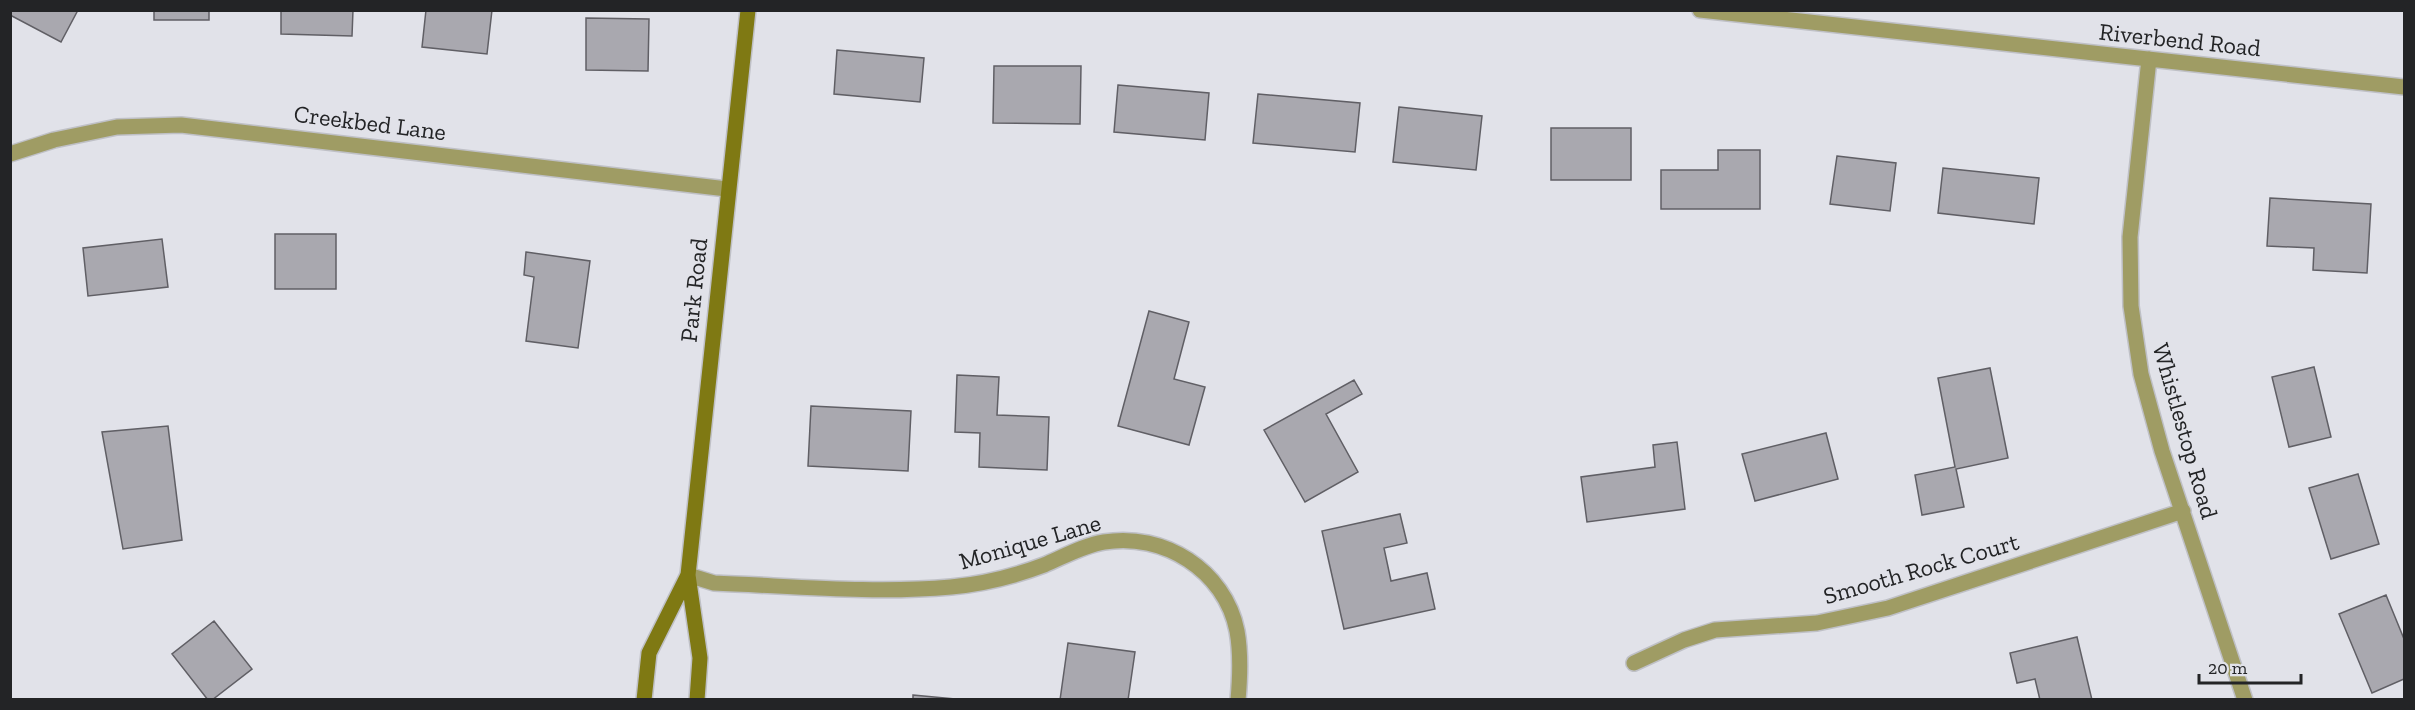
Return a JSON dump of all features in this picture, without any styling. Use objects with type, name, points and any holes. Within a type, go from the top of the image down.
[{"type":"main road","name":"Park Road","points":[[697,699],[700,658],[688,575],[727,189],[748,10]]},
{"type":"main road","name":"Park Road","points":[[644,699],[649,653],[688,575]]},
{"type":"street","name":"Riverbend Road","points":[[1700,10],[2404,87]]},
{"type":"street","name":"Whistlestop Road","points":[[2149,59],[2130,237],[2131,306],[2141,374],[2182,511],[2245,699]]},
{"type":"street","name":"Creekbed Lane","points":[[10,154],[54,140],[117,127],[181,125],[233,129],[727,189]]},
{"type":"street","name":"Smooth Rock Court","points":[[1634,663],[1684,640],[1715,630],[1817,623],[1888,608],[2182,511]]},
{"type":"street","name":"Monique Lane","points":[[688,575],[714,583],[880,589],[951,587],[978,584],[1032,569],[1101,542],[1134,539],[1166,546],[1194,563],[1218,588],[1233,619],[1239,662],[1238,699]]},
{"type":"building","points":[[10,10],[78,10],[61,42],[10,15]]},
{"type":"building","points":[[154,10],[209,10],[209,20],[154,20]]},
{"type":"building","points":[[281,10],[353,10],[352,36],[281,34]]},
{"type":"building","points":[[426,10],[492,10],[487,54],[422,47]]},
{"type":"building","points":[[586,18],[649,19],[648,71],[586,70]]},
{"type":"building","points":[[837,50],[924,58],[920,102],[834,94]]},
{"type":"building","points":[[994,66],[1081,66],[1080,124],[993,123]]},
{"type":"building","points":[[1118,85],[1209,93],[1205,140],[1114,132]]},
{"type":"building","points":[[1258,94],[1360,103],[1355,152],[1253,143]]},
{"type":"building","points":[[1399,107],[1482,116],[1476,170],[1393,162]]},
{"type":"building","points":[[1551,128],[1631,128],[1631,180],[1551,180]]},
{"type":"building","points":[[1718,150],[1760,150],[1760,209],[1661,209],[1661,170],[1718,170]]},
{"type":"building","points":[[1837,156],[1896,163],[1890,211],[1830,204]]},
{"type":"building","points":[[1943,168],[2039,178],[2034,224],[1938,213]]},
{"type":"building","points":[[2270,198],[2371,204],[2367,273],[2313,270],[2314,248],[2267,246]]},
{"type":"building","points":[[275,234],[336,234],[336,289],[275,289]]},
{"type":"building","points":[[162,239],[168,287],[88,296],[83,248]]},
{"type":"building","points":[[526,252],[590,261],[578,348],[526,341],[534,277],[524,275]]},
{"type":"building","points":[[1149,311],[1189,322],[1174,379],[1205,387],[1189,445],[1118,426]]},
{"type":"building","points":[[2314,367],[2331,437],[2289,447],[2272,377]]},
{"type":"building","points":[[1990,368],[2008,458],[1956,469],[1964,507],[1922,515],[1915,475],[1955,467],[1938,378]]},
{"type":"building","points":[[957,375],[999,377],[997,415],[1049,417],[1047,470],[979,467],[980,433],[955,432]]},
{"type":"building","points":[[1354,380],[1362,394],[1326,414],[1358,472],[1305,502],[1264,430]]},
{"type":"building","points":[[811,406],[911,411],[908,471],[808,466]]},
{"type":"building","points":[[168,426],[182,540],[123,549],[102,432]]},
{"type":"building","points":[[1826,433],[1838,479],[1755,501],[1742,454]]},
{"type":"building","points":[[1677,442],[1685,509],[1587,522],[1581,477],[1655,467],[1653,445]]},
{"type":"building","points":[[2358,474],[2379,544],[2331,559],[2309,488]]},
{"type":"building","points":[[1400,514],[1407,543],[1384,548],[1391,581],[1427,573],[1435,609],[1344,629],[1322,531]]},
{"type":"building","points":[[2386,595],[2404,639],[2404,679],[2372,693],[2339,614]]},
{"type":"building","points":[[214,621],[252,669],[212,700],[208,700],[172,654]]},
{"type":"building","points":[[2077,637],[2092,700],[2040,700],[2035,679],[2017,683],[2010,653]]},
{"type":"building","points":[[1068,643],[1135,652],[1128,700],[1060,700]]},
{"type":"building","points":[[913,695],[966,700],[913,700]]}]
